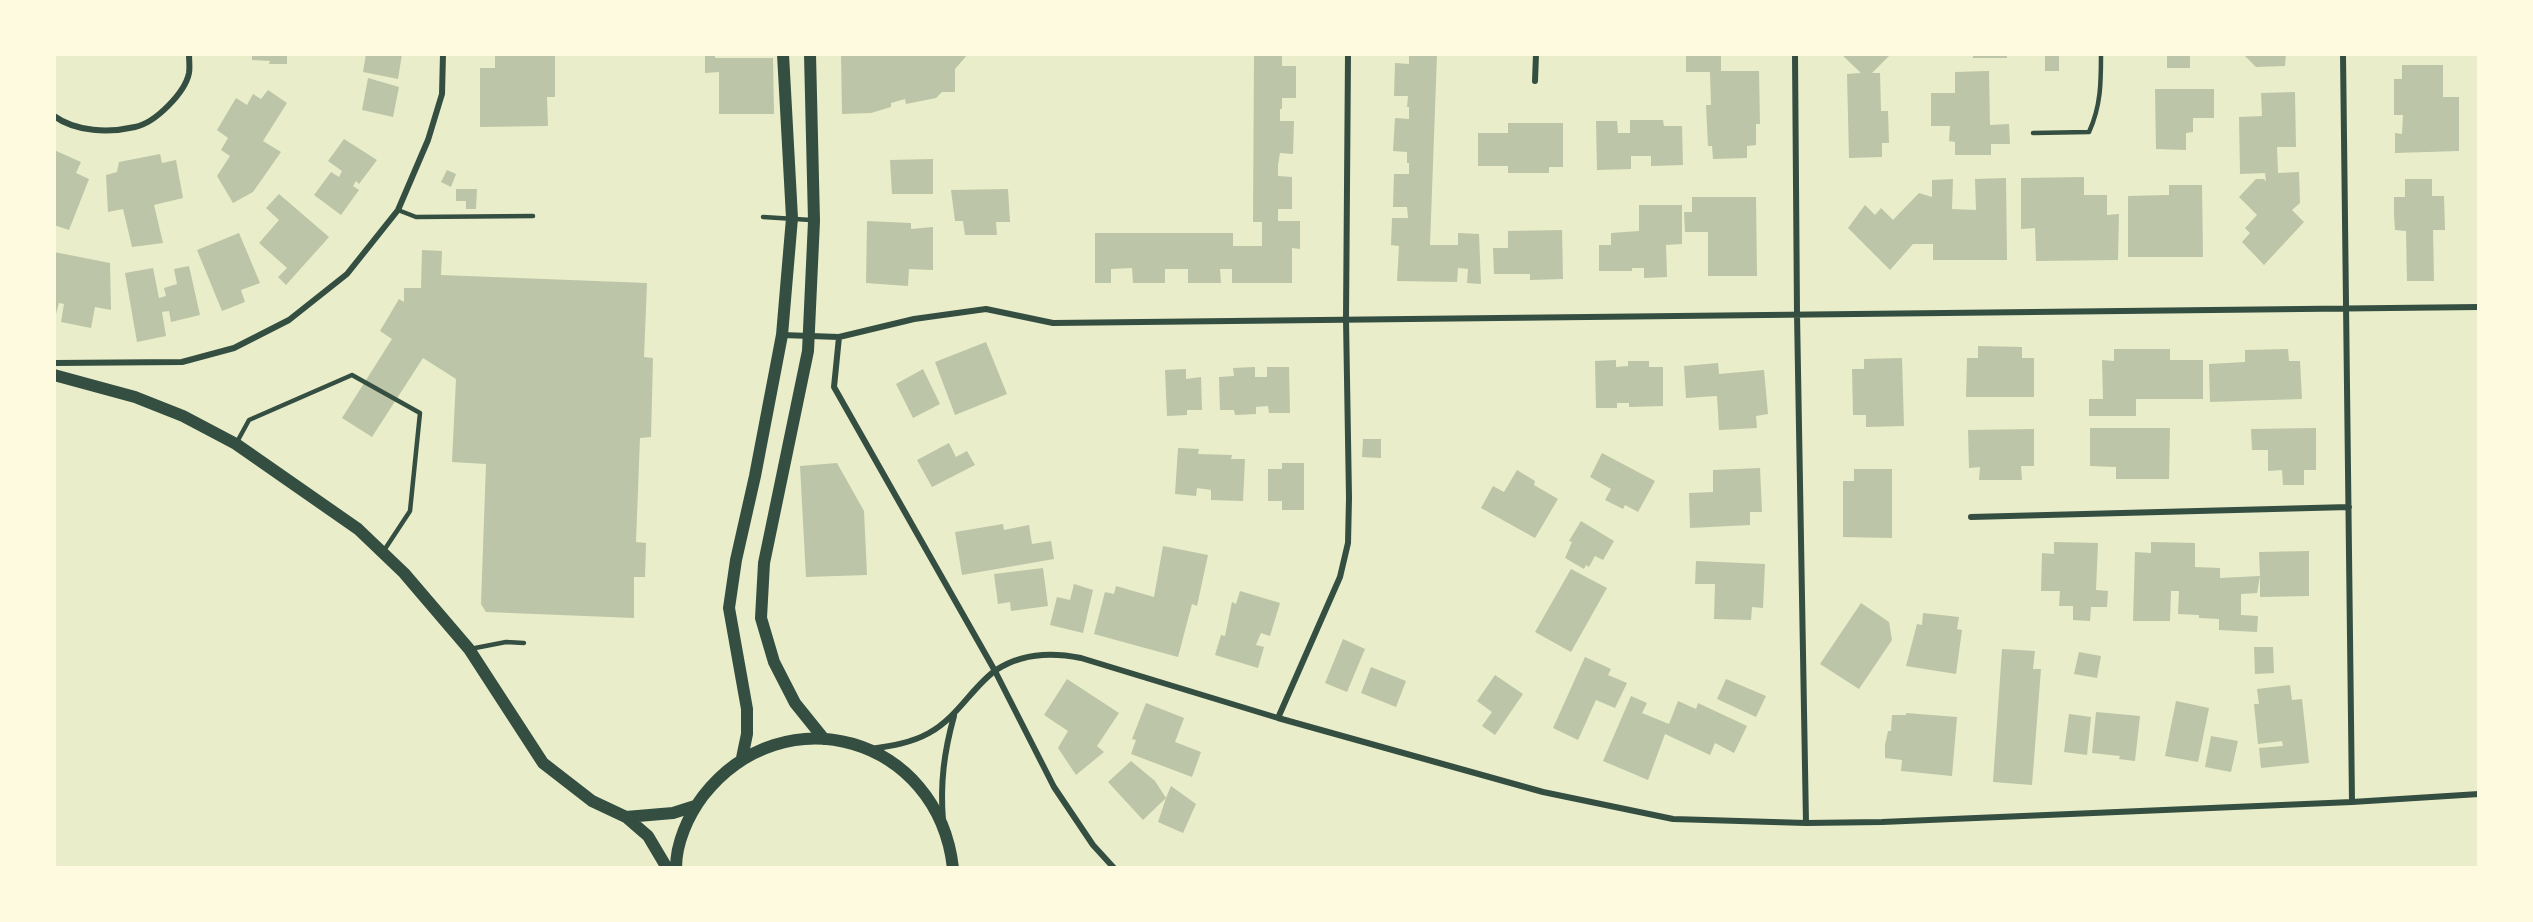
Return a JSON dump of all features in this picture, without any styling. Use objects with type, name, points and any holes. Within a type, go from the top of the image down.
[{"type":"main road","points":[[742,758],[747,734],[747,709],[729,608],[736,560],[782,335],[792,218],[783,54]]},
{"type":"main road","points":[[810,54],[814,220],[808,351],[764,563],[761,618],[774,662],[795,703],[824,738]]},
{"type":"main road","points":[[54,375],[135,397],[183,416],[236,444],[358,529],[404,573],[469,649],[543,762],[592,801],[626,817],[648,836],[667,868]]},
{"type":"main road","points":[[676,868],[681,837],[695,806],[716,779],[742,758],[781,742],[824,738],[870,749],[903,770],[926,794],[943,822],[951,849],[953,868]]},
{"type":"main road","points":[[626,817],[673,813],[695,806]]},
{"type":"street","points":[[54,116],[64,123],[98,131],[138,127],[165,110],[177,97],[189,75],[189,54]]},
{"type":"street","points":[[54,363],[182,362],[234,348],[290,320],[347,274],[398,210],[428,140],[442,94],[443,54]]},
{"type":"street","points":[[1278,718],[1340,578],[1348,543],[1350,498],[1346,319],[1348,54]]},
{"type":"street","points":[[1536,54],[1536,81]]},
{"type":"street","points":[[1795,54],[1806,823]]},
{"type":"street","points":[[2343,54],[2352,802]]},
{"type":"street","points":[[782,335],[839,337],[914,319],[986,309],[1053,323],[2479,307]]},
{"type":"street","points":[[839,337],[834,387],[995,671],[1054,787],[1093,845],[1114,868]]},
{"type":"street","points":[[1971,516],[2349,507]]},
{"type":"street","points":[[870,749],[900,745],[929,734],[954,715],[995,671],[1026,658],[1059,654],[1081,658],[1278,718],[1543,792],[1673,819],[1806,823],[1882,822],[2352,802],[2479,794]]},
{"type":"street","points":[[943,822],[940,786],[944,750],[954,715]]},
{"type":"lane","points":[[2033,133],[2089,132],[2098,113],[2101,54]]},
{"type":"lane","points":[[398,210],[416,217],[533,216]]},
{"type":"lane","points":[[763,217],[814,220]]},
{"type":"lane","points":[[236,444],[249,420],[352,375],[420,413],[410,511],[383,552]]},
{"type":"lane","points":[[469,649],[506,642],[524,643]]},
{"type":"building","points":[[252,54],[287,54],[287,64],[269,64],[270,61],[252,60]]},
{"type":"building","points":[[366,54],[402,54],[398,79],[363,72]]},
{"type":"building","points":[[495,54],[555,54],[555,97],[547,97],[548,126],[480,127],[480,68],[495,68]]},
{"type":"building","points":[[705,54],[715,54],[715,58],[773,58],[774,114],[719,114],[719,72],[705,73]]},
{"type":"building","points":[[841,54],[968,54],[955,69],[955,92],[942,92],[936,98],[906,104],[905,99],[891,103],[891,107],[871,113],[842,114]]},
{"type":"building","points":[[1254,54],[1282,54],[1282,66],[1296,66],[1296,98],[1282,98],[1282,109],[1280,109],[1280,121],[1294,121],[1293,154],[1280,153],[1278,165],[1278,176],[1292,177],[1292,209],[1278,209],[1278,221],[1300,221],[1300,249],[1292,248],[1292,283],[1232,283],[1232,269],[1220,269],[1221,283],[1188,283],[1188,269],[1165,269],[1165,283],[1133,283],[1132,268],[1111,269],[1111,283],[1095,283],[1095,233],[1233,233],[1233,246],[1262,246],[1262,222],[1253,222]]},
{"type":"building","points":[[1409,54],[1437,54],[1430,245],[1458,245],[1458,233],[1479,234],[1481,284],[1467,283],[1468,269],[1458,268],[1457,282],[1397,281],[1399,246],[1391,245],[1392,218],[1408,218],[1407,207],[1393,207],[1394,174],[1409,174],[1409,163],[1407,163],[1407,152],[1393,151],[1395,118],[1409,119],[1409,107],[1407,107],[1408,96],[1394,96],[1395,63],[1409,64]]},
{"type":"building","points":[[1686,54],[1721,54],[1721,71],[1759,71],[1760,124],[1756,124],[1756,145],[1747,146],[1747,158],[1713,159],[1712,146],[1708,146],[1706,105],[1711,105],[1710,72],[1686,72]]},
{"type":"building","points":[[1841,54],[1891,54],[1872,73],[1880,73],[1881,111],[1888,111],[1889,143],[1882,143],[1882,157],[1849,158],[1847,74],[1861,73]]},
{"type":"building","points":[[1973,54],[2007,54],[2007,58],[1973,58]]},
{"type":"building","points":[[2045,54],[2059,54],[2059,71],[2045,71]]},
{"type":"building","points":[[2167,54],[2190,54],[2190,68],[2167,68]]},
{"type":"building","points":[[2243,54],[2286,54],[2285,66],[2256,67]]},
{"type":"building","points":[[2402,65],[2443,65],[2443,97],[2459,97],[2459,151],[2395,153],[2395,133],[2402,134],[2403,115],[2394,115],[2394,79],[2402,79]]},
{"type":"building","points":[[1989,71],[1990,125],[2009,124],[2010,144],[1991,144],[1991,155],[1955,155],[1955,142],[1949,141],[1950,126],[1931,126],[1931,93],[1955,93],[1955,72]]},
{"type":"building","points":[[368,78],[399,87],[393,117],[362,110]]},
{"type":"building","points":[[2155,89],[2214,89],[2214,118],[2193,118],[2193,132],[2186,133],[2186,150],[2156,149]]},
{"type":"building","points":[[268,90],[287,103],[263,141],[281,152],[253,192],[233,203],[217,176],[230,156],[221,150],[228,138],[217,130],[236,98],[247,105],[253,94],[261,99]]},
{"type":"building","points":[[2295,92],[2296,147],[2277,147],[2278,173],[2299,172],[2300,203],[2292,210],[2304,222],[2264,265],[2242,242],[2250,233],[2245,228],[2257,215],[2239,197],[2256,179],[2264,179],[2266,182],[2265,173],[2240,174],[2239,117],[2262,116],[2261,93]]},
{"type":"building","points":[[1630,120],[1663,120],[1664,126],[1682,126],[1683,165],[1651,166],[1651,156],[1631,156],[1631,169],[1597,170],[1596,121],[1617,121],[1618,133],[1630,133]]},
{"type":"building","points":[[1508,123],[1563,123],[1563,167],[1549,167],[1549,173],[1508,173],[1508,166],[1478,166],[1478,133],[1508,133]]},
{"type":"building","points":[[344,139],[377,160],[359,184],[356,181],[353,186],[359,190],[341,215],[314,195],[331,172],[339,177],[342,171],[328,161]]},
{"type":"building","points":[[54,150],[81,162],[76,173],[89,179],[69,230],[54,225]]},
{"type":"building","points":[[160,154],[162,163],[176,160],[183,198],[154,205],[163,243],[132,247],[123,209],[108,212],[106,175],[117,172],[119,162]]},
{"type":"building","points":[[933,159],[933,194],[892,194],[890,160]]},
{"type":"building","points":[[447,170],[456,174],[451,187],[441,182]]},
{"type":"building","points":[[2084,177],[2084,195],[2107,195],[2107,215],[2119,214],[2118,260],[2036,261],[2035,228],[2021,229],[2021,178]]},
{"type":"building","points":[[2006,178],[2007,260],[1933,260],[1933,244],[1913,244],[1890,270],[1848,228],[1865,205],[1875,215],[1881,208],[1893,220],[1919,193],[1932,197],[1932,180],[1953,179],[1952,209],[1976,210],[1975,179]]},
{"type":"building","points":[[2405,179],[2432,179],[2432,196],[2444,196],[2445,230],[2433,230],[2434,281],[2407,281],[2406,231],[2395,230],[2394,214],[2394,197],[2405,197]]},
{"type":"building","points":[[2169,185],[2202,185],[2203,257],[2128,257],[2128,196],[2169,195]]},
{"type":"building","points":[[456,189],[477,189],[476,209],[466,209],[466,201],[456,201]]},
{"type":"building","points":[[1008,189],[1010,222],[996,222],[997,235],[965,235],[963,221],[955,221],[951,190]]},
{"type":"building","points":[[279,194],[329,237],[286,285],[278,277],[287,268],[259,243],[279,220],[266,208]]},
{"type":"building","points":[[1692,197],[1756,197],[1757,276],[1708,276],[1708,232],[1685,232],[1684,212],[1692,212]]},
{"type":"building","points":[[1639,205],[1682,205],[1682,244],[1666,245],[1667,277],[1644,278],[1644,268],[1632,268],[1632,271],[1599,271],[1599,245],[1611,245],[1611,233],[1639,231]]},
{"type":"building","points":[[867,221],[911,223],[911,229],[933,227],[933,270],[909,269],[908,286],[866,283]]},
{"type":"building","points":[[1562,230],[1563,279],[1530,280],[1530,274],[1494,274],[1493,248],[1508,248],[1508,231]]},
{"type":"building","points":[[239,233],[260,283],[241,290],[245,302],[222,311],[197,250]]},
{"type":"building","points":[[422,250],[442,251],[441,275],[647,283],[644,357],[653,358],[651,437],[640,438],[636,542],[646,543],[645,577],[634,577],[634,618],[486,612],[481,604],[486,464],[452,462],[456,379],[423,358],[372,437],[342,418],[392,339],[380,331],[399,299],[404,302],[404,288],[421,288]]},
{"type":"building","points":[[54,252],[110,263],[111,310],[95,307],[91,328],[61,322],[64,304],[59,303],[54,321]]},
{"type":"building","points":[[189,266],[200,315],[171,322],[169,311],[162,312],[166,336],[137,342],[125,273],[153,268],[159,298],[166,296],[164,288],[177,284],[174,269]]},
{"type":"building","points":[[986,342],[1007,394],[955,415],[935,362]]},
{"type":"building","points":[[1978,346],[2022,347],[2022,358],[2034,358],[2034,397],[1966,397],[1967,358],[1978,358]]},
{"type":"building","points":[[2114,349],[2170,349],[2170,360],[2203,360],[2203,399],[2136,399],[2136,416],[2089,416],[2089,399],[2103,399],[2102,360],[2114,361]]},
{"type":"building","points":[[2288,349],[2289,361],[2300,361],[2302,399],[2210,402],[2209,364],[2245,362],[2245,350]]},
{"type":"building","points":[[1902,358],[1904,426],[1866,427],[1866,415],[1853,415],[1852,369],[1864,369],[1864,359]]},
{"type":"building","points":[[1616,360],[1616,367],[1628,366],[1628,361],[1649,361],[1649,367],[1663,367],[1663,406],[1629,407],[1629,403],[1617,403],[1617,408],[1596,408],[1595,361]]},
{"type":"building","points":[[1718,363],[1719,374],[1764,370],[1768,414],[1756,416],[1757,428],[1719,430],[1717,396],[1686,398],[1684,366]]},
{"type":"building","points":[[1255,367],[1255,377],[1267,377],[1267,367],[1289,367],[1290,413],[1269,413],[1268,406],[1256,407],[1256,414],[1235,415],[1234,410],[1220,410],[1219,377],[1234,376],[1233,368]]},
{"type":"building","points":[[923,369],[940,404],[913,418],[896,384]]},
{"type":"building","points":[[1186,369],[1186,379],[1201,377],[1202,410],[1187,410],[1187,415],[1167,416],[1165,370]]},
{"type":"building","points":[[2090,428],[2170,428],[2169,479],[2116,479],[2116,467],[2090,466]]},
{"type":"building","points":[[2316,428],[2316,470],[2304,470],[2304,485],[2283,485],[2282,470],[2268,471],[2268,450],[2252,450],[2251,429]]},
{"type":"building","points":[[2034,429],[2034,466],[2021,466],[2022,480],[1979,480],[1980,467],[1969,468],[1968,430]]},
{"type":"building","points":[[1363,439],[1381,439],[1381,458],[1362,457]]},
{"type":"building","points":[[949,443],[956,457],[967,451],[975,465],[932,487],[917,460]]},
{"type":"building","points":[[1178,448],[1199,449],[1198,454],[1232,455],[1231,459],[1245,459],[1243,501],[1211,500],[1211,490],[1197,488],[1196,496],[1175,494]]},
{"type":"building","points":[[1602,453],[1655,481],[1638,512],[1625,505],[1623,509],[1605,500],[1611,489],[1590,477]]},
{"type":"building","points":[[837,463],[864,511],[867,575],[806,577],[800,466]]},
{"type":"building","points":[[1282,463],[1304,463],[1304,510],[1282,510],[1282,501],[1268,501],[1268,469],[1282,469]]},
{"type":"building","points":[[1760,468],[1762,512],[1750,512],[1750,525],[1690,528],[1689,493],[1713,492],[1713,470]]},
{"type":"building","points":[[1854,469],[1892,469],[1892,538],[1843,537],[1843,481],[1854,481]]},
{"type":"building","points":[[1517,470],[1535,481],[1534,485],[1558,499],[1535,538],[1481,508],[1493,486],[1504,492]]},
{"type":"building","points":[[1581,521],[1614,541],[1603,560],[1595,556],[1589,567],[1586,565],[1584,569],[1565,558],[1572,542],[1569,541]]},
{"type":"building","points":[[1003,524],[1004,530],[1029,525],[1032,544],[1051,541],[1054,559],[962,575],[955,532]]},
{"type":"building","points":[[2054,542],[2098,543],[2096,590],[2108,591],[2107,607],[2091,607],[2090,621],[2073,620],[2073,606],[2059,606],[2060,591],[2041,591],[2042,553],[2054,554]]},
{"type":"building","points":[[2151,542],[2195,543],[2195,567],[2220,568],[2220,578],[2260,576],[2257,593],[2241,594],[2241,615],[2258,616],[2257,632],[2219,630],[2219,619],[2178,614],[2179,591],[2171,591],[2170,621],[2133,621],[2135,552],[2151,553]]},
{"type":"building","points":[[1163,546],[1208,555],[1197,606],[1192,604],[1178,657],[1094,634],[1105,592],[1114,594],[1116,586],[1154,597]]},
{"type":"building","points":[[2309,551],[2309,596],[2260,597],[2259,552]]},
{"type":"building","points":[[1696,561],[1765,564],[1763,608],[1752,607],[1751,620],[1714,619],[1715,584],[1695,584]]},
{"type":"building","points":[[1043,568],[1048,606],[1011,611],[1010,602],[998,604],[994,574]]},
{"type":"building","points":[[1571,569],[1607,588],[1571,652],[1535,632]]},
{"type":"building","points":[[1074,584],[1093,590],[1083,633],[1050,625],[1057,597],[1070,600]]},
{"type":"building","points":[[1240,591],[1280,603],[1270,636],[1261,633],[1256,645],[1264,647],[1258,668],[1215,655],[1221,635],[1225,636],[1232,602],[1236,604]]},
{"type":"building","points":[[1861,603],[1889,622],[1892,640],[1859,689],[1820,664]]},
{"type":"building","points":[[1923,613],[1959,617],[1957,629],[1962,630],[1956,674],[1906,666],[1917,624],[1922,625]]},
{"type":"building","points":[[1343,639],[1365,649],[1347,692],[1325,683]]},
{"type":"building","points":[[2254,647],[2273,647],[2274,673],[2255,674]]},
{"type":"building","points":[[2002,649],[2035,651],[2033,669],[2041,669],[2032,785],[1993,782]]},
{"type":"building","points":[[2079,652],[2101,656],[2097,678],[2074,674]]},
{"type":"building","points":[[1585,657],[1611,669],[1608,675],[1627,683],[1615,708],[1596,700],[1578,740],[1553,728]]},
{"type":"building","points":[[1371,667],[1406,681],[1396,707],[1361,693]]},
{"type":"building","points":[[1495,675],[1523,694],[1495,735],[1482,726],[1492,712],[1477,701]]},
{"type":"building","points":[[1067,679],[1119,713],[1097,746],[1104,752],[1076,775],[1058,748],[1068,731],[1044,715]]},
{"type":"building","points":[[1726,679],[1766,696],[1756,717],[1717,699]]},
{"type":"building","points":[[2290,685],[2292,700],[2302,699],[2309,763],[2261,768],[2259,748],[2283,746],[2282,741],[2258,744],[2254,704],[2259,704],[2257,689]]},
{"type":"building","points":[[1631,696],[1647,703],[1642,713],[1669,724],[1678,701],[1696,709],[1698,703],[1747,726],[1734,753],[1715,743],[1710,755],[1665,734],[1648,780],[1603,761]]},
{"type":"building","points":[[2176,701],[2209,708],[2198,762],[2165,756]]},
{"type":"building","points":[[1146,703],[1184,718],[1175,742],[1201,752],[1192,777],[1131,754],[1136,740],[1132,739]]},
{"type":"building","points":[[2096,712],[2140,716],[2135,761],[2119,759],[2120,756],[2092,753]]},
{"type":"building","points":[[1906,713],[1957,717],[1952,776],[1901,771],[1902,760],[1885,758],[1885,745],[1888,731],[1891,731],[1892,715],[1906,715]]},
{"type":"building","points":[[2069,714],[2091,717],[2087,755],[2064,752]]},
{"type":"building","points":[[2211,736],[2238,741],[2231,772],[2205,767]]},
{"type":"building","points":[[1131,761],[1155,781],[1166,798],[1143,820],[1108,782]]},
{"type":"building","points":[[1171,786],[1196,804],[1183,833],[1158,822]]}]
